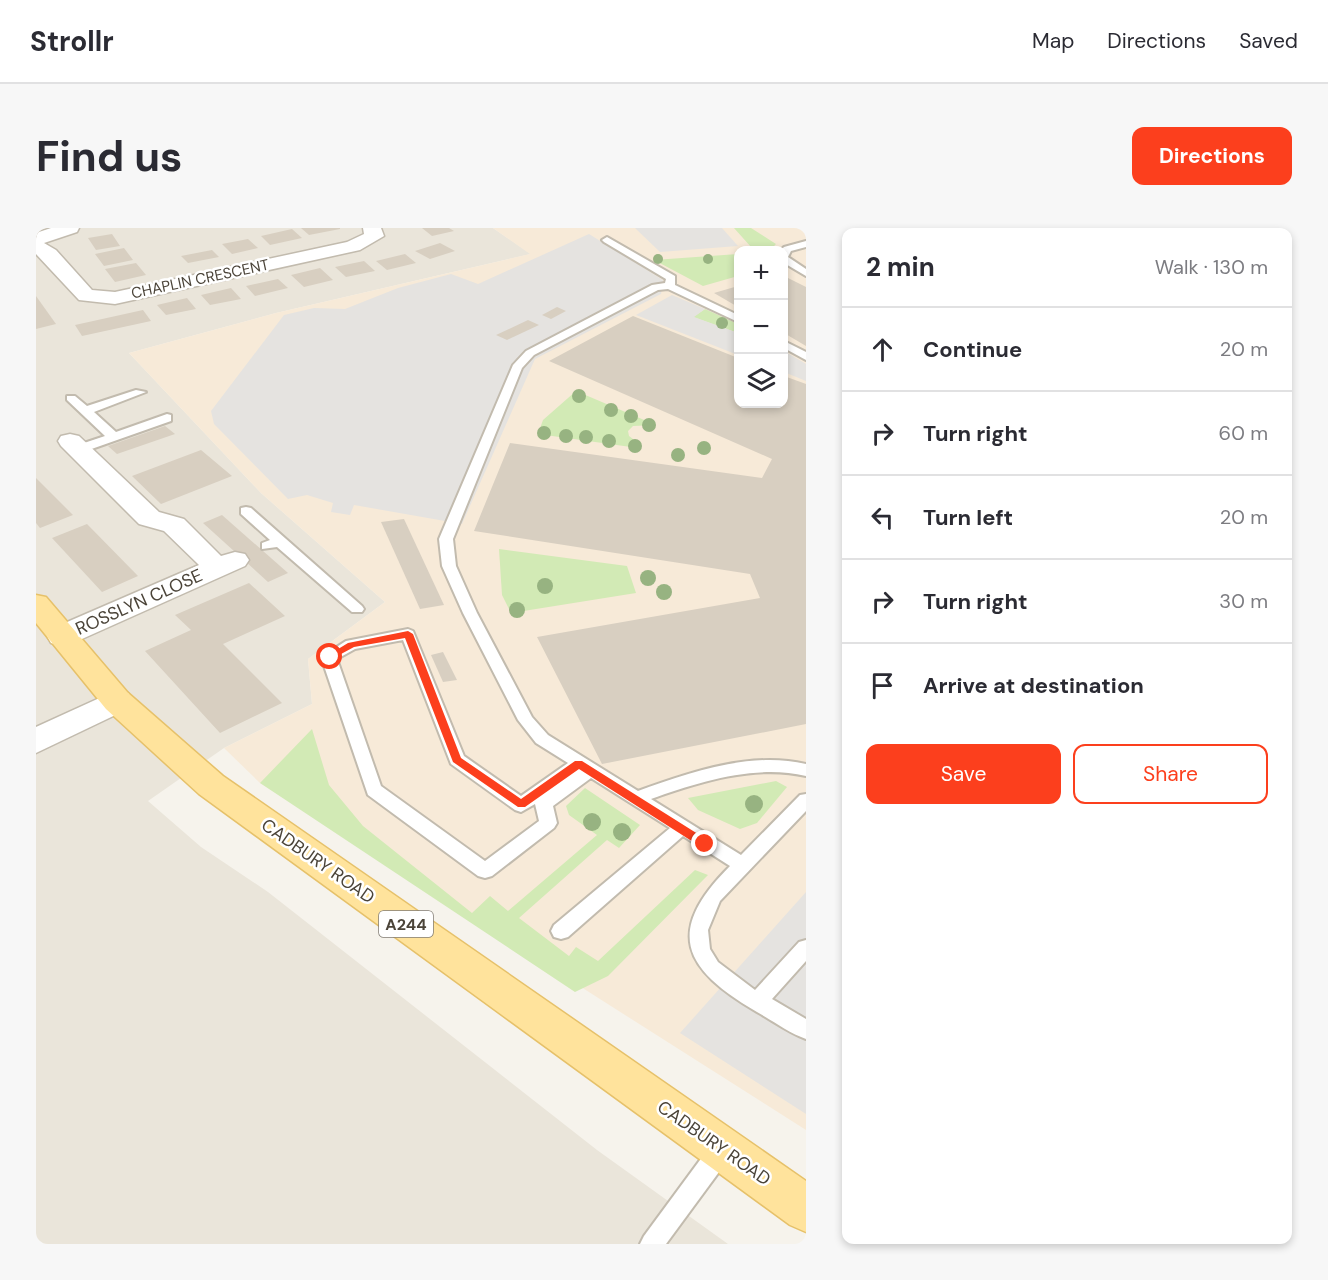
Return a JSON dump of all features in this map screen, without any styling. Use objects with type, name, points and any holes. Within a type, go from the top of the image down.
[{"type":"main road","name":"CADBURY ROAD","points":[[36,604],[117,701],[211,785],[806,1209]]},
{"type":"street","points":[[36,239],[70,228]]},
{"type":"street","name":"CHAPLIN CRESCENT","points":[[36,246],[49,254],[86,296],[115,298],[353,246],[374,236],[372,228]]},
{"type":"street","name":"ROSSLYN CLOSE","points":[[62,636],[227,563],[174,525],[149,518],[74,446]]},
{"type":"street","points":[[36,741],[117,701]]},
{"type":"lane","points":[[607,240],[671,278],[670,286]]},
{"type":"lane","points":[[788,249],[806,244]]},
{"type":"lane","points":[[788,260],[806,273]]},
{"type":"lane","points":[[734,317],[670,286],[645,291],[530,353],[517,367],[446,538],[449,566],[462,594],[526,720],[542,739],[742,866]]},
{"type":"lane","points":[[788,347],[806,357]]},
{"type":"lane","points":[[86,411],[140,392]]},
{"type":"lane","points":[[72,398],[114,436]]},
{"type":"lane","points":[[74,446],[114,436],[167,418]]},
{"type":"lane","points":[[246,511],[273,544],[357,609]]},
{"type":"lane","points":[[408,634],[456,760],[521,805],[585,767],[544,804],[548,823],[485,871],[374,790],[330,657],[351,645],[408,634]]},
{"type":"lane","points":[[636,798],[678,782],[730,772],[782,765],[806,770]]},
{"type":"lane","points":[[806,800],[706,906],[696,931],[699,951],[711,971],[757,1002],[786,1016],[806,1030]]},
{"type":"lane","points":[[561,931],[681,828]]},
{"type":"lane","points":[[757,1002],[806,948]]},
{"type":"lane","points":[[652,1244],[722,1149]]},
{"type":"shaded area","points":[[36,228],[493,228],[531,254],[276,313],[129,353],[261,493],[385,602],[308,659],[312,704],[224,748],[148,801],[201,847],[268,892],[597,1150],[728,1244],[36,1244]]},
{"type":"shaded area","points":[[493,228],[806,228],[806,1130],[260,783],[224,748],[312,704],[308,659],[385,602],[261,493],[129,353],[276,313],[530,254]]},
{"type":"shaded area","points":[[635,228],[722,228],[738,246],[734,246],[660,252]]},
{"type":"shaded area","points":[[589,234],[663,280],[661,294],[535,359],[462,524],[354,505],[350,515],[331,512],[333,503],[307,495],[288,499],[214,424],[211,411],[284,315],[314,308],[345,309],[398,288],[451,274],[478,284]]},
{"type":"shaded area","points":[[672,295],[705,309],[694,317],[734,332],[734,353],[636,315]]},
{"type":"shaded area","points":[[788,353],[806,364],[806,381],[788,374]]},
{"type":"shaded area","points":[[806,892],[806,1114],[680,1033]]},
{"type":"green space","points":[[734,228],[751,228],[776,244],[774,246],[750,246]]},
{"type":"green space","points":[[734,254],[734,277],[703,286],[654,260]]},
{"type":"green space","points":[[705,309],[734,322],[734,332],[693,317]]},
{"type":"green space","points":[[576,391],[656,425],[633,426],[628,431],[629,436],[641,445],[638,448],[538,434],[543,420]]},
{"type":"green space","points":[[499,549],[627,566],[636,593],[511,613],[502,595]]},
{"type":"green space","points":[[312,729],[329,785],[363,826],[472,913],[490,896],[508,911],[597,835],[569,815],[566,806],[585,788],[640,825],[619,848],[607,840],[519,918],[569,956],[576,947],[598,961],[695,870],[708,875],[608,976],[575,992],[260,783]]},
{"type":"green space","points":[[776,781],[787,787],[757,823],[740,829],[698,810],[688,798]]},
{"type":"building","points":[[301,228],[340,228],[340,229],[309,235]]},
{"type":"building","points":[[422,228],[449,228],[454,231],[432,236]]},
{"type":"building","points":[[292,229],[302,238],[270,245],[261,236]]},
{"type":"building","points":[[112,234],[120,246],[96,250],[88,238]]},
{"type":"building","points":[[248,239],[258,248],[232,254],[222,244]]},
{"type":"building","points":[[440,243],[455,251],[430,259],[415,251]]},
{"type":"building","points":[[124,248],[133,260],[104,266],[95,254]]},
{"type":"building","points":[[212,250],[219,257],[188,263],[181,256]]},
{"type":"building","points":[[405,254],[416,263],[387,270],[376,261]]},
{"type":"building","points":[[364,261],[375,271],[346,277],[335,267]]},
{"type":"building","points":[[136,263],[146,275],[115,282],[105,269]]},
{"type":"building","points":[[320,268],[333,280],[304,287],[291,275]]},
{"type":"building","points":[[788,278],[806,287],[806,346],[788,335]]},
{"type":"building","points":[[278,279],[288,288],[255,296],[246,286]]},
{"type":"building","points":[[734,287],[734,305],[714,293]]},
{"type":"building","points":[[231,288],[241,299],[210,305],[201,295]]},
{"type":"building","points":[[36,296],[56,324],[36,329]]},
{"type":"building","points":[[187,298],[196,309],[166,315],[157,305]]},
{"type":"building","points":[[557,307],[566,311],[551,319],[542,315]]},
{"type":"building","points":[[143,310],[151,321],[82,336],[75,325]]},
{"type":"building","points":[[633,316],[734,356],[734,408],[788,408],[788,377],[806,384],[806,724],[602,764],[537,637],[760,598],[750,574],[474,531],[510,443],[762,478],[772,459],[549,361]]},
{"type":"building","points":[[528,320],[539,325],[507,340],[496,335]]},
{"type":"building","points":[[165,426],[175,434],[117,454],[108,446]]},
{"type":"building","points":[[201,450],[232,476],[161,504],[132,476]]},
{"type":"building","points":[[36,478],[73,515],[40,528],[36,523]]},
{"type":"building","points":[[222,515],[288,573],[268,582],[203,523]]},
{"type":"building","points":[[404,519],[444,605],[420,609],[381,522]]},
{"type":"building","points":[[87,524],[138,576],[102,592],[52,538]]},
{"type":"building","points":[[249,583],[285,616],[223,644],[282,703],[220,733],[145,651],[191,630],[175,615]]},
{"type":"building","points":[[443,652],[457,680],[443,682],[431,655]]},
{"type":"route","points":[[330,657],[351,645],[408,634],[456,760],[521,805],[579,764],[636,798],[705,844]]}]
